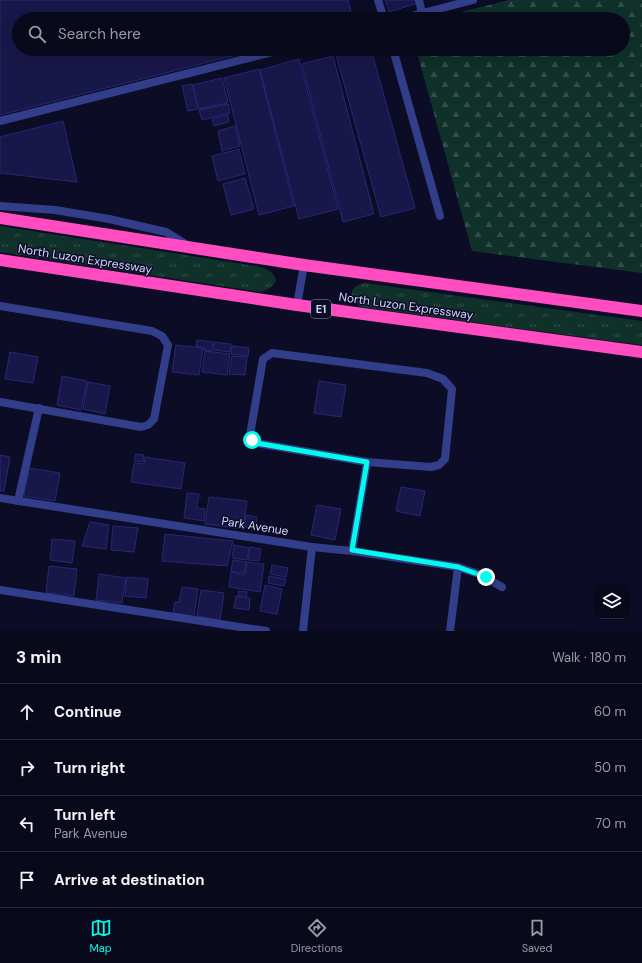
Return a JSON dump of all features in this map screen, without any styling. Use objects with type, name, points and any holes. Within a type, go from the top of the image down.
[{"type":"highway","points":[[0,218],[304,265],[642,311]]},
{"type":"highway","name":"North Luzon Expressway","points":[[0,260],[297,305],[642,352]]},
{"type":"street","points":[[378,0],[382,12]]},
{"type":"street","points":[[418,0],[422,12]]},
{"type":"street","points":[[426,12],[469,1]]},
{"type":"street","points":[[0,122],[257,56]]},
{"type":"street","points":[[395,56],[440,216]]},
{"type":"street","points":[[0,206],[55,210],[109,219],[166,232],[191,248]]},
{"type":"street","points":[[297,305],[304,265]]},
{"type":"street","points":[[0,306],[152,331],[162,336],[168,344],[154,419],[148,425],[140,427],[0,402]]},
{"type":"street","points":[[272,353],[427,373],[443,379],[452,389],[445,459],[439,465],[431,467],[367,462],[256,443],[252,440],[250,435],[263,359],[272,353]]},
{"type":"street","points":[[18,501],[39,408]]},
{"type":"street","points":[[352,550],[367,462]]},
{"type":"street","name":"Park Avenue","points":[[0,498],[312,547],[352,550],[458,567],[479,574],[502,587]]},
{"type":"street","points":[[303,631],[312,547]]},
{"type":"street","points":[[450,631],[458,567]]},
{"type":"street","points":[[0,590],[266,631]]},
{"type":"green space","points":[[509,0],[642,0],[642,273],[472,251],[418,56],[630,56],[630,12],[461,12]]},
{"type":"green space","points":[[0,226],[256,266],[271,272],[276,281],[270,288],[261,292],[0,252]]},
{"type":"green space","points":[[364,283],[642,321],[642,345],[361,307],[352,297],[352,290],[358,285]]},
{"type":"building","points":[[0,0],[348,0],[351,12],[12,12],[12,56],[232,56],[0,115]]},
{"type":"building","points":[[385,0],[417,0],[418,3],[389,12]]},
{"type":"building","points":[[333,56],[374,214],[343,222],[302,64]]},
{"type":"building","points":[[336,56],[373,56],[415,208],[381,217]]},
{"type":"building","points":[[299,59],[338,209],[299,219],[260,70]]},
{"type":"building","points":[[259,69],[294,206],[259,215],[224,78]]},
{"type":"building","points":[[222,78],[228,103],[198,109],[193,85]]},
{"type":"building","points":[[192,84],[198,109],[188,111],[182,86]]},
{"type":"building","points":[[228,104],[230,113],[202,120],[199,110]]},
{"type":"building","points":[[228,115],[229,122],[214,126],[212,119]]},
{"type":"building","points":[[63,121],[77,182],[0,173],[0,137]]},
{"type":"building","points":[[235,126],[240,146],[222,151],[218,131]]},
{"type":"building","points":[[239,149],[245,174],[218,181],[212,156]]},
{"type":"building","points":[[245,178],[254,209],[231,215],[223,184]]},
{"type":"building","points":[[197,340],[213,342],[211,351],[204,350],[205,348],[196,346]]},
{"type":"building","points":[[214,342],[231,344],[230,352],[213,350]]},
{"type":"building","points":[[176,345],[203,348],[199,375],[172,372]]},
{"type":"building","points":[[232,346],[249,348],[248,356],[231,354]]},
{"type":"building","points":[[205,351],[230,354],[227,375],[202,372]]},
{"type":"building","points":[[10,352],[38,357],[33,383],[5,379]]},
{"type":"building","points":[[232,356],[247,357],[245,375],[229,374]]},
{"type":"building","points":[[62,376],[87,381],[81,410],[57,405]]},
{"type":"building","points":[[319,381],[346,385],[341,417],[314,413]]},
{"type":"building","points":[[88,382],[110,386],[105,414],[83,409]]},
{"type":"building","points":[[136,454],[144,455],[143,462],[134,461]]},
{"type":"building","points":[[0,455],[10,457],[4,491],[0,491]]},
{"type":"building","points":[[145,457],[185,463],[181,489],[131,482],[134,463],[144,464]]},
{"type":"building","points":[[29,468],[60,473],[55,501],[24,496]]},
{"type":"building","points":[[401,487],[425,491],[420,516],[396,511]]},
{"type":"building","points":[[187,493],[199,494],[197,508],[205,509],[204,521],[184,518]]},
{"type":"building","points":[[209,497],[247,501],[243,529],[205,524]]},
{"type":"building","points":[[317,505],[341,509],[335,540],[311,535]]},
{"type":"building","points":[[246,515],[257,517],[255,529],[245,527]]},
{"type":"building","points":[[90,522],[109,525],[106,549],[82,546]]},
{"type":"building","points":[[113,526],[138,528],[134,552],[111,550]]},
{"type":"building","points":[[165,534],[233,541],[227,566],[162,561]]},
{"type":"building","points":[[52,539],[75,541],[72,563],[50,560]]},
{"type":"building","points":[[234,545],[249,548],[247,560],[232,558]]},
{"type":"building","points":[[250,547],[261,549],[259,561],[248,560]]},
{"type":"building","points":[[233,560],[246,562],[244,573],[231,571]]},
{"type":"building","points":[[247,562],[264,564],[260,592],[229,587],[231,572],[245,575]]},
{"type":"building","points":[[272,565],[288,568],[286,577],[270,574]]},
{"type":"building","points":[[49,566],[77,569],[74,596],[46,593]]},
{"type":"building","points":[[99,574],[126,578],[122,603],[96,600]]},
{"type":"building","points":[[269,576],[286,579],[284,586],[268,583]]},
{"type":"building","points":[[127,577],[148,579],[146,598],[125,596]]},
{"type":"building","points":[[265,585],[282,589],[277,614],[260,611]]},
{"type":"building","points":[[182,587],[198,589],[194,616],[173,613],[175,602],[179,602]]},
{"type":"building","points":[[201,590],[224,593],[220,620],[197,616]]},
{"type":"building","points":[[239,591],[247,592],[246,600],[238,599]]},
{"type":"building","points":[[236,596],[250,598],[249,610],[234,608]]},
{"type":"route","points":[[252,440],[256,443],[367,462],[352,550],[458,567],[486,577]]}]
